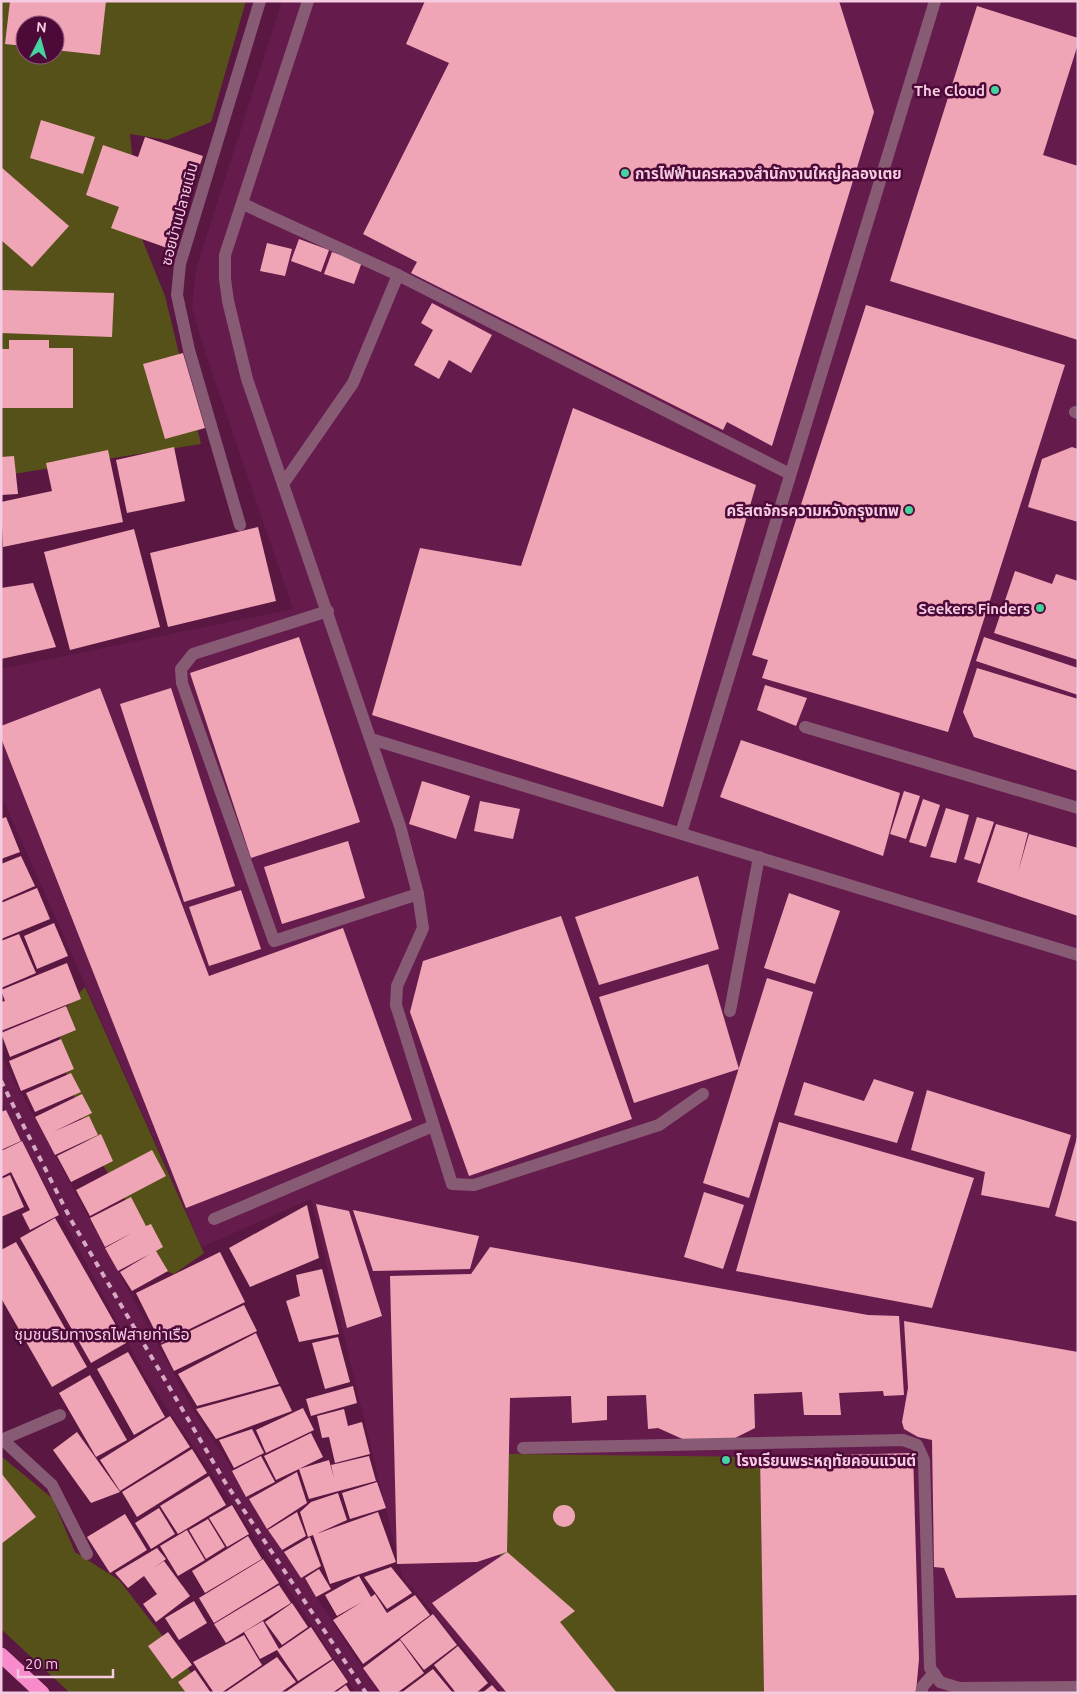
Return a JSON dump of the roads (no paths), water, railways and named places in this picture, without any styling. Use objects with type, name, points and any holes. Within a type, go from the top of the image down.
[{"type":"highway","points":[[1,1655],[42,1693]]},
{"type":"street","name":"ซอยบ้านปลายเนิน","points":[[240,524],[189,350],[177,295],[180,264],[260,1]]},
{"type":"street","points":[[308,1],[225,255],[225,279],[246,379],[328,610],[400,826],[418,894],[423,928],[397,986],[396,1006],[452,1184],[474,1185],[659,1125],[703,1094]]},
{"type":"street","points":[[681,833],[935,1]]},
{"type":"street","points":[[243,204],[398,275],[790,474]]},
{"type":"street","points":[[283,484],[353,383],[398,275]]},
{"type":"street","points":[[328,610],[194,654],[180,669],[182,682],[274,940],[418,894]]},
{"type":"street","points":[[805,727],[1078,808]]},
{"type":"street","points":[[371,739],[1078,955]]},
{"type":"street","points":[[730,1011],[759,857]]},
{"type":"street","points":[[214,1219],[433,1126]]},
{"type":"street","points":[[60,1415],[2,1440],[52,1485],[86,1554]]},
{"type":"street","points":[[522,1448],[903,1440],[917,1445],[924,1460],[930,1668],[940,1682],[959,1688],[1078,1687]]},
{"type":"street","points":[[921,1693],[923,1686],[934,1673]]},
{"type":"railway","points":[[1,1081],[71,1220],[225,1482],[366,1693]]},
{"type":"place","name":"The Cloud","points":[[995,90]]},
{"type":"place","name":"การไฟฟ้านครหลวงสำนักงานใหญ่คลองเตย","points":[[625,173]]},
{"type":"place","name":"คริสตจักรความหวังกรุงเทพ","points":[[909,510]]},
{"type":"place","name":"Seekers Finders","points":[[1040,608]]},
{"type":"place","name":"โรงเรียนพระหฤทัยคอนแวนต์","points":[[726,1460]]},
{"type":"district","name":"ชุมชนริมทางรถไฟสายท่าเรือ","points":[[102,1334]]}]
